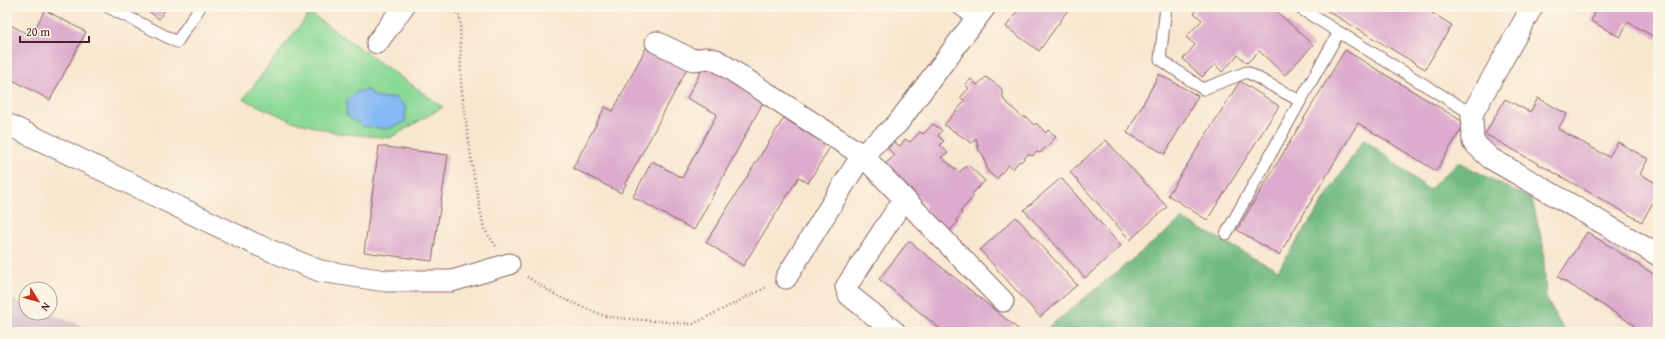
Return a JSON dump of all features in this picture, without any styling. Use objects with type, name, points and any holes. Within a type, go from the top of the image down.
[{"type":"street","points":[[377,43],[403,7]]},
{"type":"street","points":[[1532,7],[1472,114],[1473,142],[1490,158],[1658,256]]},
{"type":"street","points":[[786,278],[862,155],[897,124],[980,14]]},
{"type":"street","points":[[656,42],[693,60],[708,58],[716,60],[862,155],[1002,301]]},
{"type":"street","points":[[7,124],[255,244],[320,271],[386,281],[452,281],[509,264]]},
{"type":"street","points":[[895,332],[849,295],[846,287],[904,199]]},
{"type":"lane","points":[[108,7],[177,42],[200,7]]},
{"type":"lane","points":[[956,7],[980,14]]},
{"type":"lane","points":[[1166,7],[1160,59],[1203,89],[1247,72],[1300,101]]},
{"type":"lane","points":[[1298,7],[1472,114]]},
{"type":"lane","points":[[1226,234],[1339,32]]},
{"type":"path","points":[[450,7],[460,16],[461,85],[473,171],[484,230],[509,264],[559,298],[607,317],[693,324],[786,278]]},
{"type":"shaded area","points":[[7,298],[18,302],[18,321],[58,321],[58,317],[99,332],[7,332]]},
{"type":"green space","points":[[310,13],[443,107],[390,138],[338,133],[292,121],[243,99]]},
{"type":"green space","points":[[1364,139],[1429,190],[1458,162],[1532,200],[1543,245],[1546,298],[1565,332],[1043,332],[1182,219],[1278,270]]},
{"type":"water","points":[[367,90],[378,98],[397,98],[406,108],[405,122],[387,129],[362,126],[346,115],[347,101],[356,92]]},
{"type":"building","points":[[143,7],[167,7],[159,19]]},
{"type":"building","points":[[1020,7],[1070,7],[1039,51],[1006,27]]},
{"type":"building","points":[[1199,7],[1272,7],[1313,45],[1285,75],[1259,51],[1247,63],[1238,55],[1222,72],[1215,64],[1202,77],[1183,59],[1195,45],[1186,37],[1202,20],[1194,13]]},
{"type":"building","points":[[1321,7],[1422,7],[1452,25],[1425,69]]},
{"type":"building","points":[[1598,7],[1658,7],[1658,39],[1628,22],[1620,37],[1591,21]]},
{"type":"building","points":[[45,10],[86,32],[50,100],[7,77],[7,23],[31,36]]},
{"type":"building","points":[[648,44],[689,65],[621,193],[573,168],[605,107],[613,111]]},
{"type":"building","points":[[1345,50],[1465,123],[1436,171],[1358,123],[1279,255],[1237,230]]},
{"type":"building","points":[[705,64],[766,97],[694,230],[633,197],[652,161],[682,178],[717,114],[687,98]]},
{"type":"building","points":[[1159,74],[1198,96],[1165,154],[1127,133]]},
{"type":"building","points":[[986,77],[1001,88],[1004,100],[1022,117],[1026,117],[1034,125],[1036,123],[1046,133],[1048,130],[1056,137],[1040,153],[1037,152],[1032,156],[1028,154],[1021,162],[1019,161],[1013,169],[1008,165],[997,179],[988,172],[983,155],[979,151],[976,138],[972,143],[944,125],[965,101],[960,98],[969,88],[965,85],[971,79],[977,85]]},
{"type":"building","points":[[1240,81],[1279,106],[1207,220],[1168,195]]},
{"type":"building","points":[[1538,98],[1567,114],[1558,129],[1609,157],[1618,142],[1648,159],[1640,174],[1658,184],[1658,193],[1642,222],[1485,134],[1505,99],[1530,112]]},
{"type":"building","points":[[784,118],[830,147],[808,183],[799,177],[743,266],[706,242]]},
{"type":"building","points":[[933,124],[942,130],[938,136],[944,141],[940,145],[948,153],[941,157],[959,172],[968,165],[985,181],[972,194],[974,196],[960,212],[962,213],[956,220],[958,222],[943,238],[924,208],[926,205],[906,184],[900,182],[884,165],[895,155],[888,149],[893,142],[900,146],[905,139],[910,142],[920,132],[923,134]]},
{"type":"building","points":[[1106,140],[1167,207],[1130,240],[1070,172]]},
{"type":"building","points":[[379,146],[448,155],[432,261],[364,252]]},
{"type":"building","points":[[1061,178],[1121,246],[1085,278],[1024,210]]},
{"type":"building","points":[[1016,217],[1077,285],[1040,317],[980,250]]},
{"type":"building","points":[[1587,232],[1658,277],[1658,332],[1630,332],[1634,325],[1558,277]]},
{"type":"building","points":[[909,241],[1022,332],[944,332],[879,279]]}]
